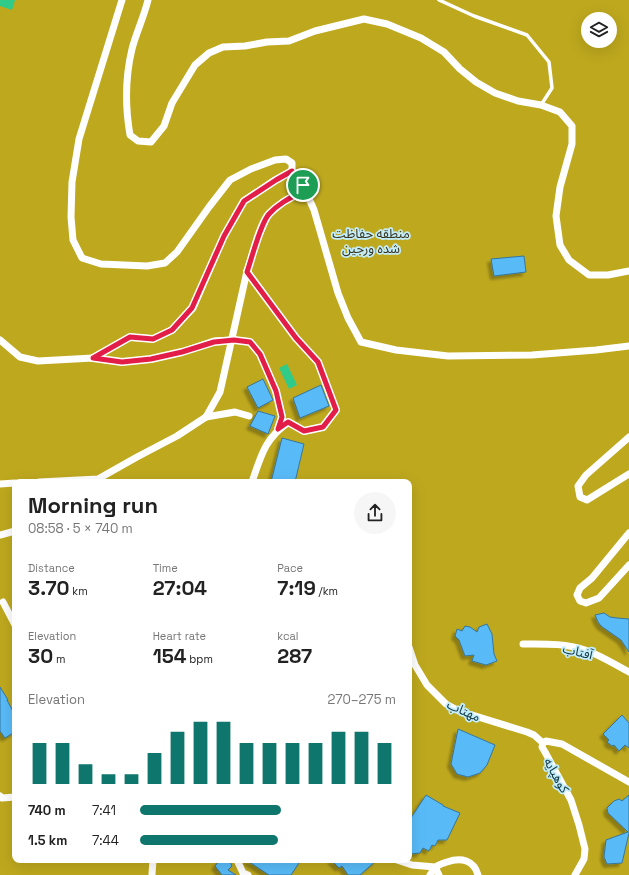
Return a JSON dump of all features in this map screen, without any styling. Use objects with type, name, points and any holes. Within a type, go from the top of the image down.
[{"type":"street","points":[[122,0],[79,139],[72,182],[71,217],[74,240],[82,258],[100,264],[148,266],[165,263],[177,252],[209,206],[230,180],[251,169],[275,160],[286,160],[292,163],[292,171],[305,190],[314,210],[338,293],[348,318],[361,342],[396,350],[448,356],[532,355],[629,346]]},
{"type":"street","points":[[148,0],[132,48],[127,75],[127,113],[130,135],[138,142],[151,142],[164,126],[172,103],[195,65],[209,53],[223,47],[289,41],[315,31],[364,19],[387,24],[421,38],[444,52],[460,69],[476,82],[495,93],[518,101],[541,105],[560,112],[572,126],[572,144],[560,187],[556,216],[560,245],[569,260],[589,275],[608,275],[629,271]]},
{"type":"street","points":[[93,358],[130,337],[153,339],[172,330],[192,308],[224,236],[244,201],[292,171]]},
{"type":"street","points":[[206,417],[220,392],[247,272],[258,237],[268,215],[283,202],[305,190]]},
{"type":"street","points":[[247,272],[296,338],[318,362],[336,410],[323,427],[304,431],[288,422],[278,429],[265,445],[253,479]]},
{"type":"street","points":[[0,340],[20,357],[38,361],[93,358],[122,362],[151,359],[182,352],[214,342],[234,340],[250,342],[260,354],[276,391],[282,417],[278,429]]},
{"type":"street","points":[[98,479],[178,436],[206,417],[234,412],[249,416]]},
{"type":"street","points":[[629,437],[586,475],[578,486],[580,497],[587,500],[629,474]]},
{"type":"street","points":[[0,484],[12,483]]},
{"type":"street","points":[[0,535],[12,532]]},
{"type":"street","points":[[629,533],[592,578],[580,588],[577,595],[580,601],[586,603],[599,598],[629,566]]},
{"type":"street","points":[[2,601],[12,610]]},
{"type":"street","points":[[2,601],[12,619]]},
{"type":"street","name":"آفتاب","points":[[523,644],[552,645],[583,649],[629,672]]},
{"type":"street","name":"مهتاب","points":[[412,655],[427,685],[446,704],[459,711],[527,732],[534,735],[543,743]]},
{"type":"street","name":"کوهپایه","points":[[575,875],[584,859],[585,849],[581,831],[571,800],[542,747],[543,743],[546,741],[562,744],[629,782]]},
{"type":"street","points":[[0,796],[2,798],[12,797]]},
{"type":"street","points":[[406,863],[435,867],[455,859],[462,859],[468,861],[474,866],[478,875]]},
{"type":"street","points":[[152,874],[153,863]]},
{"type":"street","points":[[238,863],[243,873],[248,875]]},
{"type":"street","points":[[430,875],[435,867]]},
{"type":"street","points":[[435,867],[439,875]]},
{"type":"lane","points":[[439,0],[474,16],[527,35],[549,62],[552,88],[541,105]]},
{"type":"green space","name":"منطقه حفاظت شده ورجین","points":[[0,0],[629,0],[629,875],[0,875]]},
{"type":"shaded area","points":[[0,0],[15,0],[12,10],[0,6]]},
{"type":"shaded area","points":[[287,364],[297,385],[289,389],[279,368]]},
{"type":"building","points":[[524,256],[526,272],[494,276],[491,259]]},
{"type":"building","points":[[263,379],[273,400],[258,408],[247,387]]},
{"type":"building","points":[[321,385],[329,406],[300,418],[293,398]]},
{"type":"building","points":[[258,411],[275,416],[268,434],[250,426]]},
{"type":"building","points":[[282,438],[304,444],[296,479],[272,479]]},
{"type":"building","points":[[604,613],[610,617],[629,619],[629,652],[621,640],[601,626],[598,622],[595,615]]},
{"type":"building","points":[[487,624],[492,634],[494,654],[497,661],[486,665],[472,661],[474,655],[465,656],[459,640],[455,636],[457,629],[462,631],[465,626],[470,627],[477,632],[479,627]]},
{"type":"building","points":[[0,687],[12,709],[12,734],[5,738],[0,731]]},
{"type":"building","points":[[622,715],[629,723],[629,748],[625,745],[619,751],[614,745],[612,746],[607,742],[609,740],[603,734]]},
{"type":"building","points":[[458,729],[495,745],[487,765],[480,773],[468,777],[457,774],[451,764]]},
{"type":"building","points":[[426,795],[443,806],[460,813],[447,840],[438,840],[435,846],[432,845],[429,851],[423,848],[420,853],[412,854],[412,816]]},
{"type":"building","points":[[629,795],[629,833],[622,863],[607,864],[604,857],[606,840],[628,832],[608,813],[607,808],[614,801],[619,799],[622,801]]},
{"type":"building","points":[[218,863],[230,863],[232,866],[228,870],[236,875],[222,875],[215,866]]},
{"type":"building","points":[[251,863],[299,863],[291,875],[269,875]]},
{"type":"building","points":[[334,863],[374,863],[360,875],[348,875],[342,866],[339,868]]},
{"type":"route","points":[[292,171],[303,185],[305,190],[283,202],[268,215],[258,237],[247,272],[296,338],[318,362],[336,410],[323,427],[304,431],[288,422],[278,429],[282,417],[276,391],[260,354],[250,342],[234,340],[214,342],[182,352],[151,359],[122,362],[93,358],[130,337],[153,339],[172,330],[192,308],[207,278],[224,236],[244,201],[292,171]]}]
